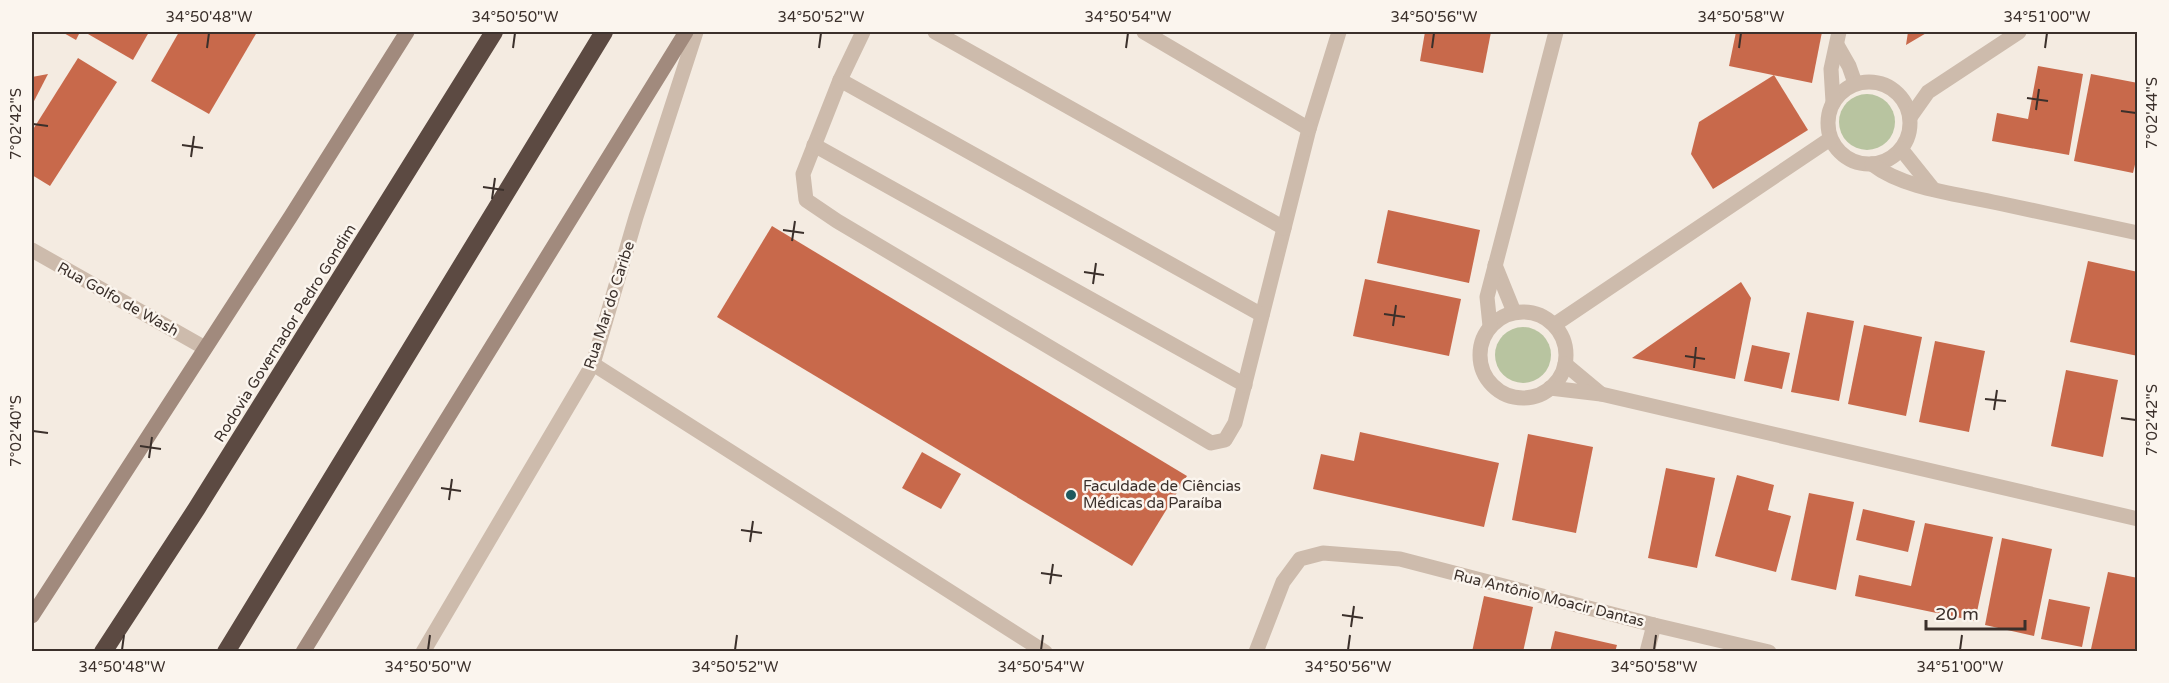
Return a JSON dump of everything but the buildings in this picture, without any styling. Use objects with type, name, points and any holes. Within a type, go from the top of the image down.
[{"type":"highway","name":"Rodovia Governador Pedro Gondim","points":[[103,651],[197,508],[494,32]]},
{"type":"highway","points":[[226,651],[604,32]]},
{"type":"street","points":[[303,651],[686,32]]},
{"type":"street","name":"Rua Mar do Caribe","points":[[423,651],[593,364],[636,217],[696,32]]},
{"type":"street","points":[[863,32],[840,80],[803,174],[806,200],[837,221],[1211,443],[1225,440],[1235,423],[1309,129],[1339,32]]},
{"type":"street","points":[[935,32],[1284,228]]},
{"type":"street","points":[[1144,32],[1309,129]]},
{"type":"street","points":[[1490,326],[1487,297],[1556,32]]},
{"type":"street","points":[[1911,116],[1900,95],[1891,87],[1880,82],[1868,81],[1855,83],[1842,90],[1828,114],[1827,127],[1830,139],[1847,158],[1859,163],[1872,164],[1888,160],[1901,149],[1909,134],[1911,116],[1928,92],[2019,32]]},
{"type":"street","points":[[32,616],[206,348],[401,34]]},
{"type":"street","points":[[1838,38],[1855,83]]},
{"type":"street","points":[[1833,102],[1831,69],[1838,38]]},
{"type":"street","points":[[840,80],[1262,315]]},
{"type":"street","points":[[1900,95],[1928,92]]},
{"type":"street","points":[[1554,325],[1830,139]]},
{"type":"street","points":[[814,145],[1245,385]]},
{"type":"street","points":[[1901,149],[1933,189]]},
{"type":"street","points":[[1872,164],[1897,179],[1933,189],[2138,233]]},
{"type":"street","name":"Rua Golfo de Wash","points":[[32,250],[206,348]]},
{"type":"street","points":[[1495,265],[1514,312]]},
{"type":"street","points":[[1514,312],[1529,312],[1542,316],[1554,325],[1562,336],[1566,350],[1565,364],[1560,378],[1550,388],[1537,395],[1523,398],[1509,396],[1487,379],[1481,366],[1479,352],[1482,338],[1490,326],[1501,317],[1514,312]]},
{"type":"street","points":[[593,364],[1045,651]]},
{"type":"street","points":[[1565,364],[1601,394]]},
{"type":"street","points":[[1550,388],[1601,394],[2138,519]]},
{"type":"street","name":"Rua Antônio Moacir Dantas","points":[[1256,651],[1283,582],[1300,560],[1323,553],[1400,559],[1654,625],[1768,651]]},
{"type":"street","points":[[1647,651],[1654,625]]},
{"type":"green space","points":[[1862,94],[1872,94],[1887,102],[1893,111],[1895,122],[1893,133],[1887,142],[1872,150],[1862,150],[1851,145],[1844,138],[1839,127],[1839,117],[1844,106],[1851,99]]},
{"type":"green space","points":[[1518,327],[1528,327],[1543,335],[1549,344],[1551,355],[1549,366],[1543,375],[1528,383],[1518,383],[1507,378],[1500,371],[1495,360],[1495,350],[1500,339],[1507,332]]},
{"type":"place","name":"Faculdade de Ciências Médicas da Paraíba","points":[[1071,495]]}]
